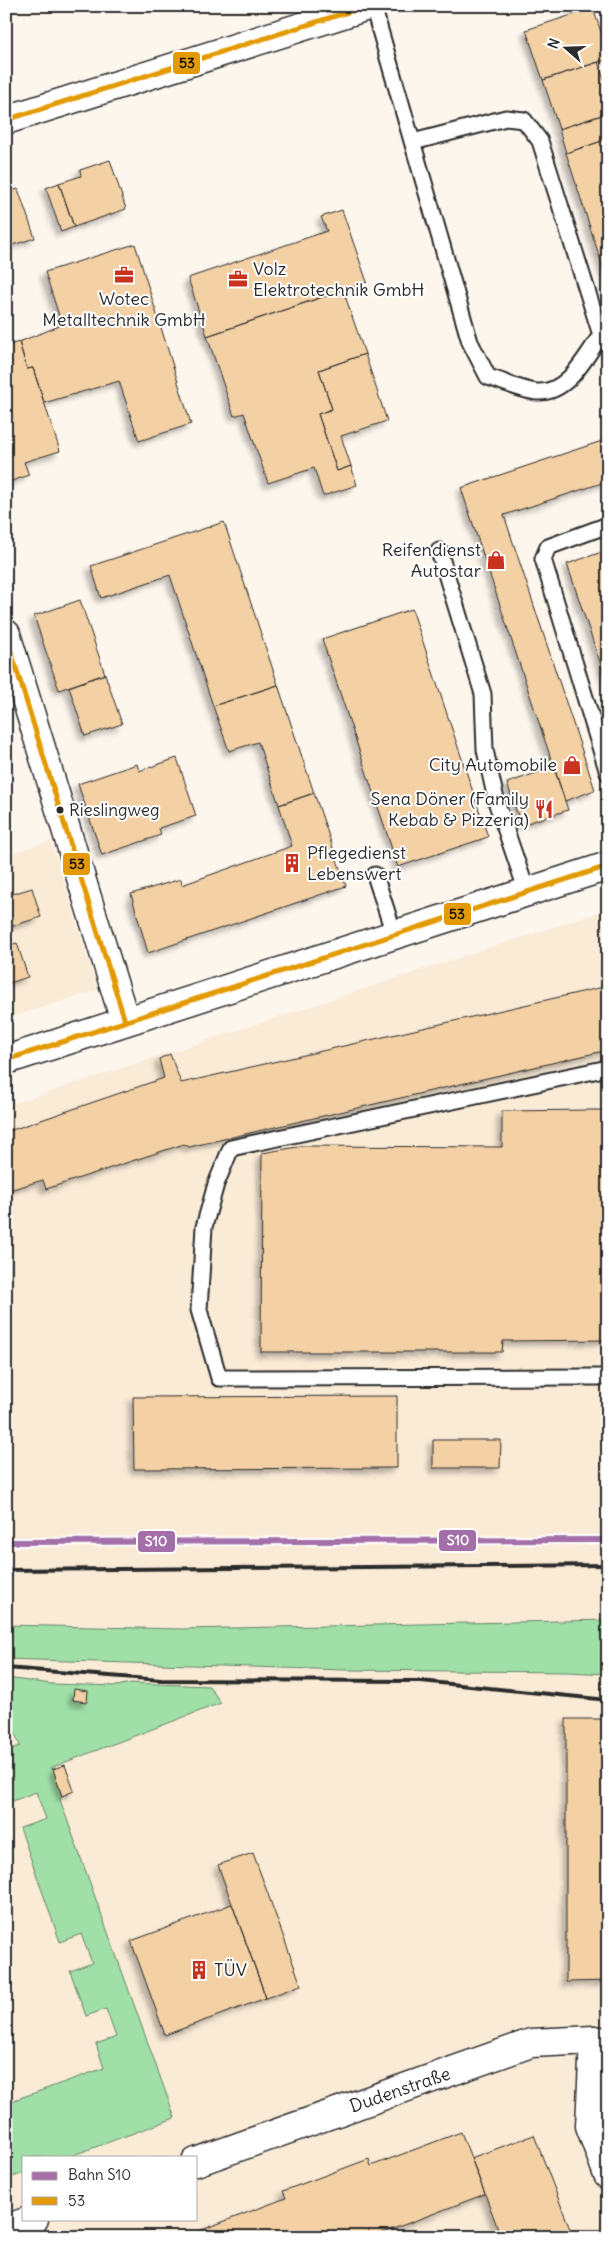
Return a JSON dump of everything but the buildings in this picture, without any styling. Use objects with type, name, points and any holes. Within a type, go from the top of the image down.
[{"type":"street","points":[[6,120],[368,6]]},
{"type":"street","points":[[6,634],[125,1021]]},
{"type":"street","points":[[6,1060],[608,866]]},
{"type":"street","points":[[601,2041],[590,2126],[608,2175]]},
{"type":"street","name":"Dudenstraße","points":[[198,2161],[531,2043],[601,2041]]},
{"type":"street","points":[[6,2229],[31,2220]]},
{"type":"lane","points":[[373,6],[470,342],[488,377],[537,392],[554,388],[573,375],[601,335],[540,141],[524,120],[506,118],[413,142]]},
{"type":"lane","points":[[608,525],[548,547],[544,559],[608,773]]},
{"type":"lane","points":[[440,551],[483,694],[485,750],[497,804],[528,892]]},
{"type":"lane","points":[[375,875],[394,934]]},
{"type":"lane","points":[[608,1068],[231,1148],[216,1184],[204,1227],[200,1310],[219,1378],[608,1377]]},
{"type":"shaded area","points":[[51,841],[98,990],[6,1019],[6,855]]},
{"type":"shaded area","points":[[608,909],[608,1620],[183,1629],[6,1625],[6,1355],[11,1354],[11,1231],[6,1230],[6,1106]]},
{"type":"shaded area","points":[[6,1659],[344,1670],[608,1674],[608,2237],[6,2237],[6,1700],[54,1703],[119,1686],[52,1684],[6,1678]]},
{"type":"green space","points":[[608,1620],[608,1674],[344,1670],[6,1659],[6,1625],[183,1629]]},
{"type":"green space","points":[[6,1678],[52,1684],[117,1686],[131,1683],[209,1686],[221,1703],[50,1768],[53,1769],[62,1796],[60,1800],[175,2118],[71,2156],[22,2156],[22,2174],[6,2179],[6,2103],[104,2068],[96,2044],[116,2037],[106,2009],[86,2016],[70,1971],[92,1963],[81,1934],[60,1942],[20,1828],[46,1819],[36,1792],[10,1802],[6,1790],[6,1751],[20,1746],[10,1719],[6,1720]]},
{"type":"railway","points":[[6,1570],[608,1565]]},
{"type":"railway","points":[[6,1668],[161,1680],[421,1681],[608,1700]]},
{"type":"rail line","name":"S10","points":[[6,1542],[608,1540]]},
{"type":"transit line","name":"53","points":[[6,120],[367,6]]},
{"type":"transit line","name":"53","points":[[6,635],[125,1021]]},
{"type":"transit line","name":"53","points":[[6,1060],[608,866]]},
{"type":"place","name":"Wotec Metalltechnik GmbH","points":[[124,275]]},
{"type":"place","name":"Volz Elektrotechnik GmbH","points":[[238,279]]},
{"type":"place","name":"Reifendienst Autostar","points":[[496,560]]},
{"type":"place","name":"City Automobile","points":[[572,765]]},
{"type":"place","name":"Sena Döner (Family Kebab & Pizzeria)","points":[[544,809]]},
{"type":"place","name":"Rieslingweg","points":[[60,810]]},
{"type":"place","name":"Pflegedienst Lebenswert","points":[[292,863]]},
{"type":"place","name":"TÜV","points":[[199,1970]]}]
